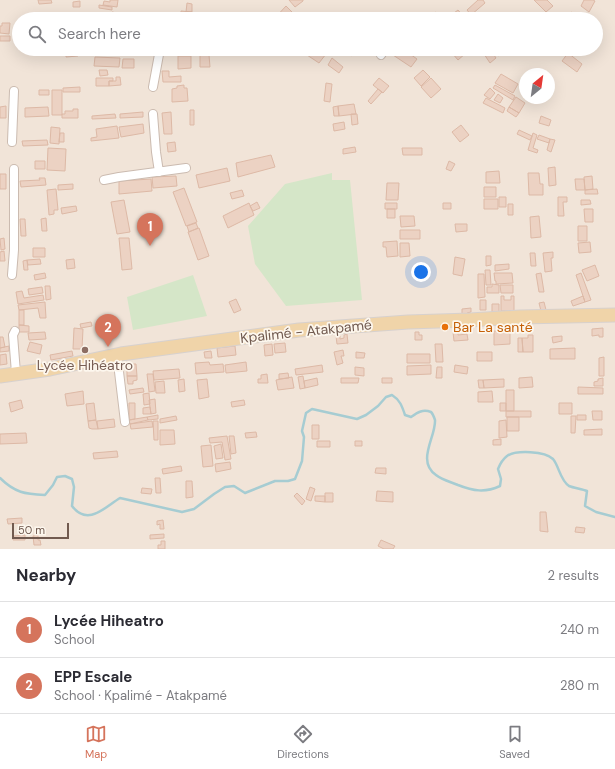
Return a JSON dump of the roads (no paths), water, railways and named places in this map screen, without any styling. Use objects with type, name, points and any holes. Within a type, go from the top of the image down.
[{"type":"main road","name":"Kpalimé - Atakpamé","points":[[0,376],[117,355],[189,346],[260,334],[408,322],[615,314]]},
{"type":"street","points":[[153,87],[159,56]]},
{"type":"street","points":[[12,142],[14,90]]},
{"type":"street","points":[[152,114],[159,172]]},
{"type":"street","points":[[104,180],[186,168]]},
{"type":"street","points":[[12,275],[14,250],[14,169]]},
{"type":"street","points":[[15,331],[13,335],[16,374]]},
{"type":"street","points":[[117,355],[126,422]]},
{"type":"waterway","points":[[0,478],[5,483],[21,492],[45,495],[57,477],[65,476],[72,479],[74,487],[72,506],[84,515],[96,513],[120,498],[182,512],[194,509],[225,487],[234,486],[245,493],[275,481],[288,481],[295,479],[302,461],[304,437],[302,431],[306,413],[312,409],[357,419],[366,415],[378,406],[386,397],[392,395],[397,399],[405,415],[411,417],[418,412],[431,412],[435,420],[435,427],[428,449],[428,463],[430,469],[441,478],[469,489],[489,490],[500,486],[501,479],[498,469],[507,456],[523,452],[544,454],[553,459],[562,477],[569,486],[587,491],[585,506],[596,512],[615,517]]},
{"type":"place","name":"Lycée Hiheatro","points":[[150,246]]},
{"type":"place","name":"Bar La santé","points":[[445,327]]},
{"type":"place","name":"EPP Escale","points":[[108,347]]},
{"type":"place","name":"Lycée Hihéatro","points":[[85,350]]}]
